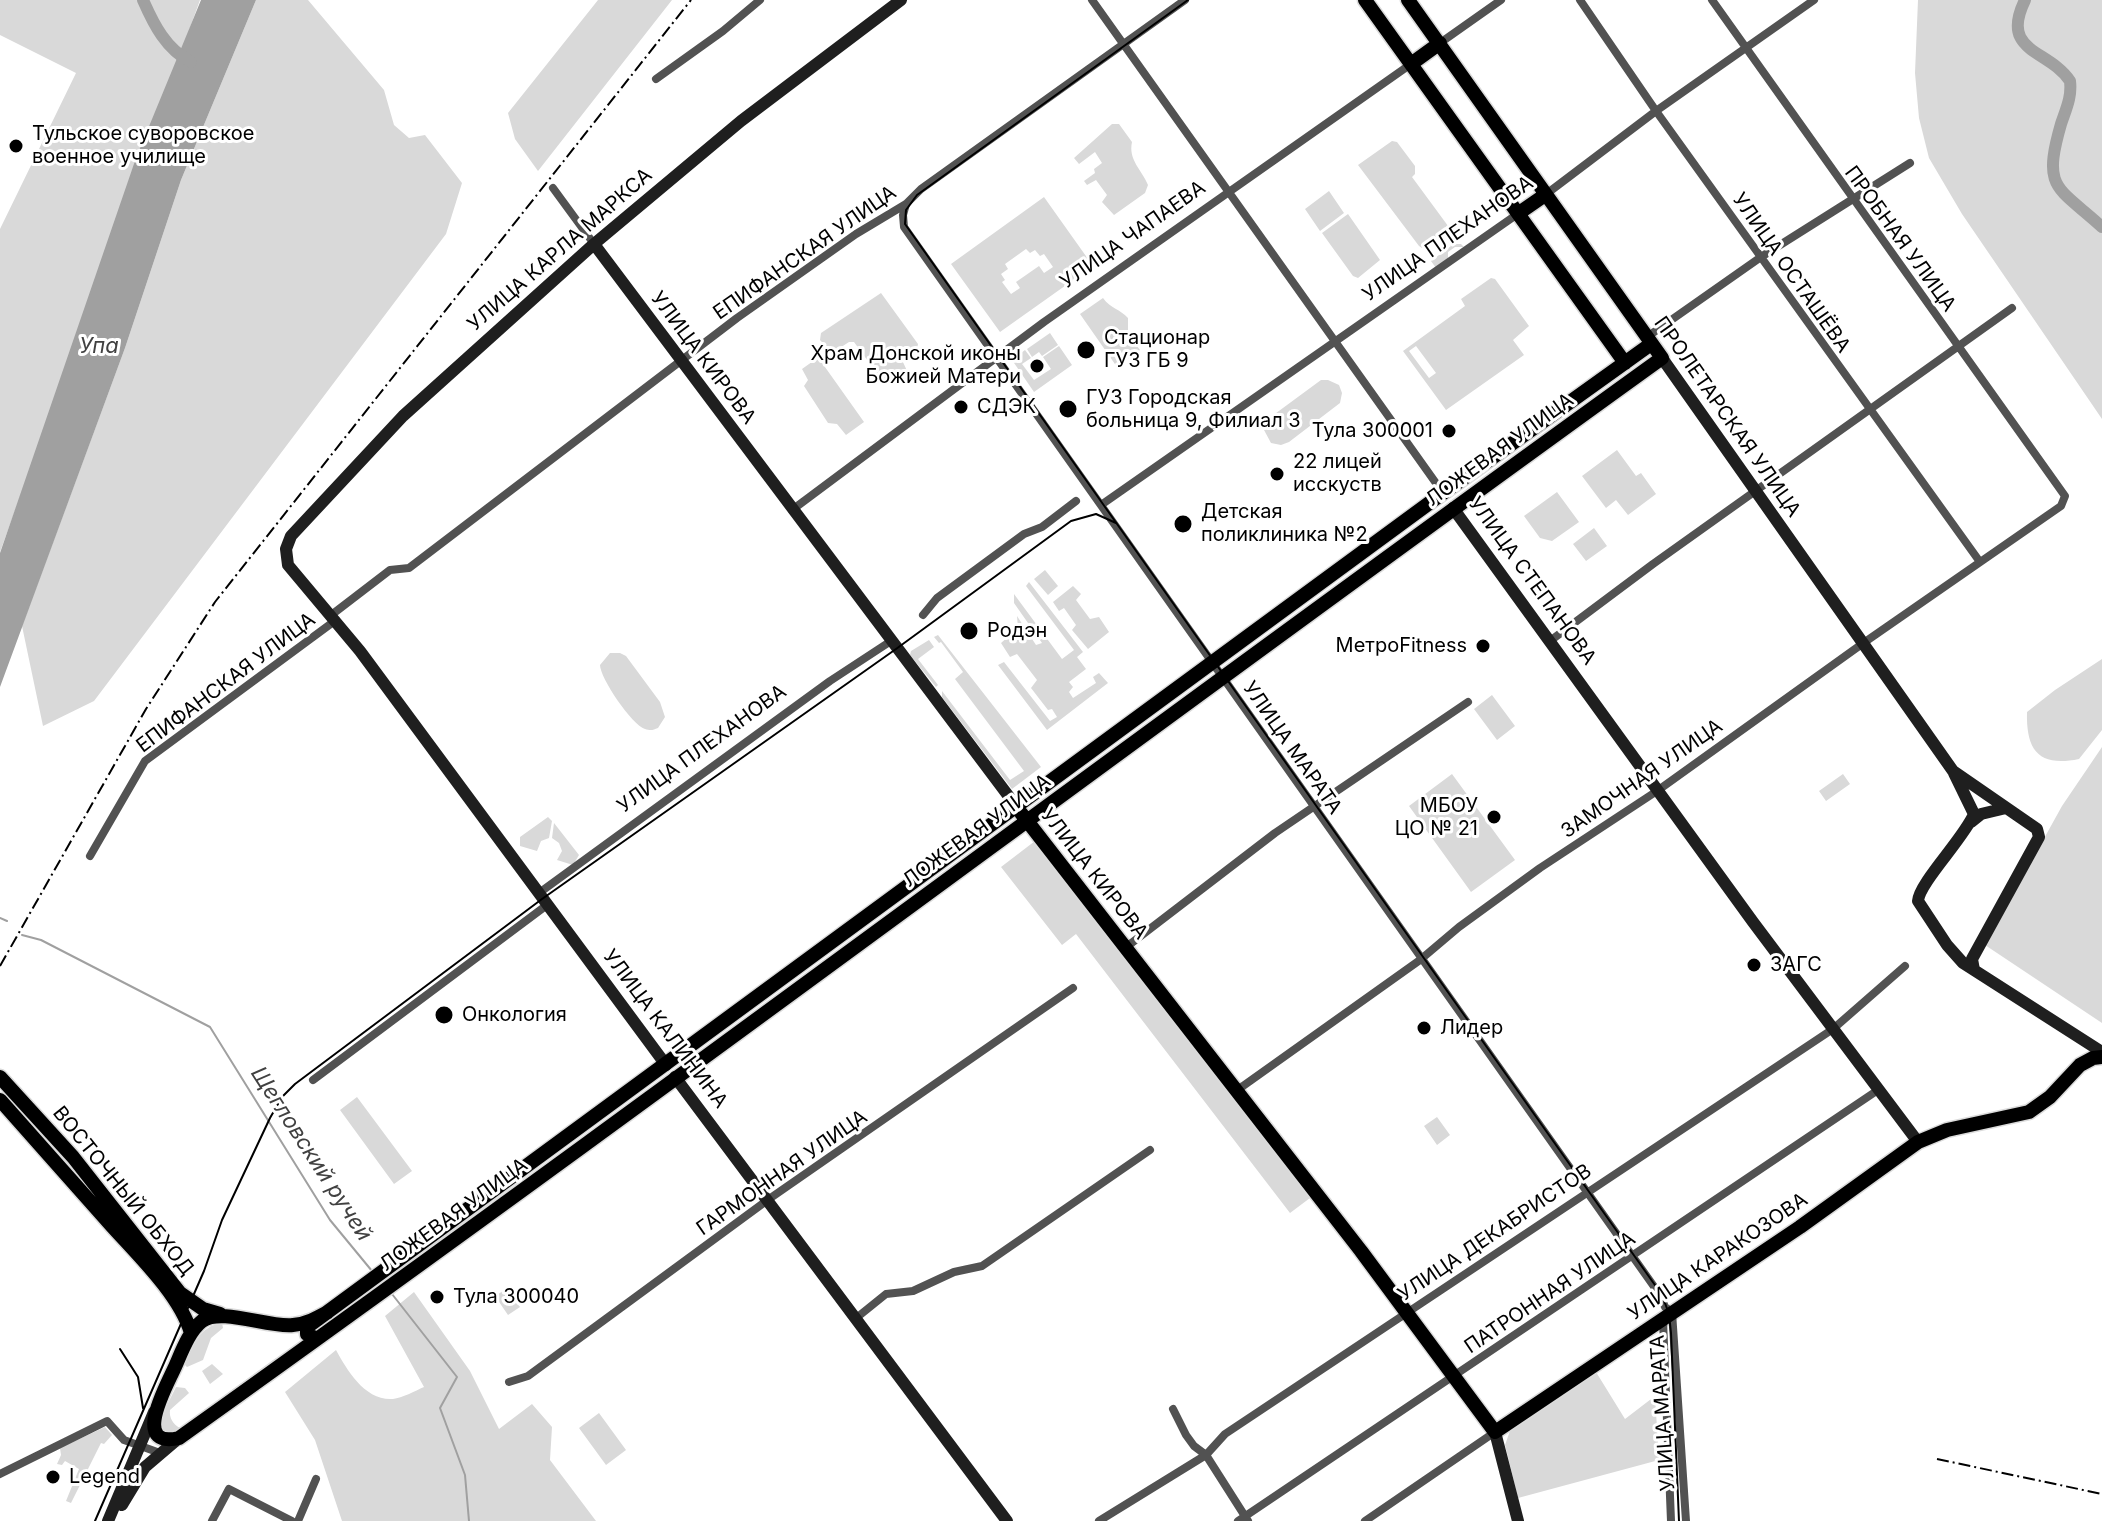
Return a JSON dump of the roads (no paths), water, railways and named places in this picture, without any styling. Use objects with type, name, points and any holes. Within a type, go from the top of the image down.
[{"type":"main road","points":[[1365,0],[1625,363]]},
{"type":"main road","name":"ПРОЛЕТАРСКАЯ УЛИЦА","points":[[1408,0],[1662,358]]},
{"type":"main road","name":"УЛИЦА ЧАПАЕВА","points":[[1411,64],[1440,43]]},
{"type":"main road","name":"УЛИЦА ПЛЕХАНОВА","points":[[1519,213],[1545,195]]},
{"type":"main road","points":[[1614,347],[1631,350],[1646,336]]},
{"type":"main road","name":"ЛОЖЕВАЯ УЛИЦА","points":[[179,1438],[410,1271],[1016,806],[1625,363],[1646,336]]},
{"type":"main road","name":"ЛОЖЕВАЯ УЛИЦА","points":[[317,1339],[307,1334],[307,1327],[1026,820],[1662,358]]},
{"type":"main road","name":"УЛИЦА СТЕПАНОВА","points":[[1443,493],[1453,508]]},
{"type":"main road","points":[[1309,591],[1319,605]]},
{"type":"main road","name":"УЛИЦА КИРОВА","points":[[1016,806],[1495,1432]]},
{"type":"main road","name":"УЛИЦА КАРАКОЗОВА","points":[[1495,1432],[1667,1312],[1800,1227],[1918,1142],[1947,1130],[2029,1112],[2050,1097],[2074,1070],[2102,1055]]},
{"type":"main road","name":"ВОСТОЧНЫЙ ОБХОД","points":[[0,1077],[73,1157],[180,1293],[203,1309],[224,1316]]},
{"type":"main road","name":"ВОСТОЧНЫЙ ОБХОД","points":[[0,1100],[135,1252],[177,1304],[191,1333]]},
{"type":"main road","points":[[402,1258],[411,1262],[410,1271]]},
{"type":"main road","name":"ЛОЖЕВАЯ УЛИЦА","points":[[224,1316],[292,1326],[328,1312]]},
{"type":"main road","points":[[179,1438],[165,1439],[155,1432],[155,1409],[191,1333],[201,1322],[224,1316]]},
{"type":"street","points":[[656,79],[760,0]]},
{"type":"street","name":"УЛИЦА КАРЛА МАРКСА","points":[[288,565],[288,540],[403,416],[594,244],[741,121],[901,0]]},
{"type":"street","name":"УЛИЦА СТЕПАНОВА","points":[[1092,0],[1443,493]]},
{"type":"street","name":"ЕПИФАНСКАЯ УЛИЦА","points":[[90,856],[145,761],[333,618],[390,570],[409,568],[681,361],[856,234],[906,204],[921,189],[1185,0]]},
{"type":"street","name":"УЛИЦА ЧАПАЕВА","points":[[1440,43],[1501,0]]},
{"type":"street","name":"УЛИЦА ОСТАШЁВА","points":[[1580,0],[1869,411],[1980,562]]},
{"type":"street","name":"ПРОБНАЯ УЛИЦА","points":[[1712,0],[2065,496]]},
{"type":"street","name":"УЛИЦА ПЛЕХАНОВА","points":[[1545,195],[1656,111],[1814,0]]},
{"type":"street","name":"УЛИЦА ЧАПАЕВА","points":[[792,510],[996,356],[1411,64]]},
{"type":"street","name":"ЛОЖЕВАЯ УЛИЦА","points":[[1646,336],[1761,257],[1910,163]]},
{"type":"street","name":"УЛИЦА КИРОВА","points":[[553,188],[1016,806]]},
{"type":"street","name":"УЛИЦА МАРАТА","points":[[906,204],[904,227],[1660,1295],[1667,1312],[1686,1521]]},
{"type":"street","name":"УЛИЦА ПЛЕХАНОВА","points":[[1101,505],[1519,213]]},
{"type":"street","points":[[1550,641],[2012,308]]},
{"type":"street","name":"ПРОЛЕТАРСКАЯ УЛИЦА","points":[[1662,358],[1953,771],[2034,825],[2039,838],[1972,959],[1974,970]]},
{"type":"street","name":"ЗАМОЧНАЯ УЛИЦА","points":[[1236,1091],[1421,959],[1540,868],[1657,791],[2061,506],[2065,496]]},
{"type":"street","points":[[923,615],[937,598],[1024,534],[1042,527],[1076,501]]},
{"type":"street","name":"УЛИЦА СТЕПАНОВА","points":[[1453,508],[1657,791],[1918,1142]]},
{"type":"street","name":"УЛИЦА КАЛИНИНА","points":[[288,565],[333,618],[1007,1521]]},
{"type":"street","name":"УЛИЦА ПЛЕХАНОВА","points":[[539,893],[830,681],[891,641]]},
{"type":"street","points":[[1125,948],[1275,833],[1468,702]]},
{"type":"street","points":[[1953,771],[1974,814],[1918,896],[1923,910],[1958,958],[2102,1055]]},
{"type":"street","points":[[1971,822],[1981,814],[2006,808]]},
{"type":"street","points":[[313,1080],[547,905]]},
{"type":"street","name":"УЛИЦА ДЕКАБРИСТОВ","points":[[1099,1521],[1206,1455],[1225,1434],[1833,1029],[1905,966]]},
{"type":"street","name":"ГАРМОННАЯ УЛИЦА","points":[[509,1382],[528,1376],[769,1199],[1073,988]]},
{"type":"street","points":[[2074,1070],[2084,1048],[2081,1039]]},
{"type":"street","name":"ПАТРОННАЯ УЛИЦА","points":[[1244,1519],[1878,1090]]},
{"type":"street","points":[[855,1319],[886,1294],[913,1291],[954,1272],[982,1266],[1150,1150]]},
{"type":"street","name":"УЛИЦА МАРАТА","points":[[1667,1312],[1671,1521]]},
{"type":"street","points":[[110,1521],[155,1409]]},
{"type":"street","points":[[1173,1409],[1194,1446],[1206,1455],[1244,1519]]},
{"type":"street","points":[[0,1474],[107,1421],[118,1436],[160,1453]]},
{"type":"street","name":"УЛИЦА КИРОВА","points":[[1495,1432],[1518,1521]]},
{"type":"street","name":"УЛИЦА КАРАКОЗОВА","points":[[1365,1521],[1495,1432]]},
{"type":"street","points":[[110,1521],[145,1467],[179,1438]]},
{"type":"street","points":[[212,1521],[229,1489],[295,1521],[316,1479]]},
{"type":"water","name":"Упа","points":[[201,0],[256,0],[181,180],[125,348],[0,687],[0,553],[136,158]]},
{"type":"waterway","points":[[143,0],[168,43],[191,62]]},
{"type":"waterway","points":[[2025,0],[2019,17],[2018,31],[2022,40],[2070,81],[2069,98],[2055,146],[2054,175],[2064,194],[2102,227]]},
{"type":"waterway","name":"Щегловский ручей","points":[[0,918],[7,921]]},
{"type":"waterway","name":"Щегловский ручей","points":[[22,935],[41,940],[210,1027],[330,1220],[372,1271]]},
{"type":"waterway","name":"Щегловский ручей","points":[[392,1294],[457,1377],[440,1408],[465,1475],[469,1521]]},
{"type":"tram line","points":[[1188,0],[917,195],[906,210],[905,224],[1662,1295],[1669,1314],[1671,1333],[1679,1521]]},
{"type":"tram line","points":[[95,1521],[204,1271],[222,1220],[270,1118],[282,1097],[295,1084],[542,899],[896,649],[1071,521],[1096,514],[1116,523]]},
{"type":"tram line","points":[[120,1349],[138,1377],[143,1408]]},
{"type":"railway","points":[[0,966],[146,709],[215,602],[691,0]]},
{"type":"railway","points":[[1937,1459],[2102,1494]]},
{"type":"place","name":"Тульское суворовское военное училище","points":[[16,146]]},
{"type":"place","name":"Стационар ГУЗ ГБ 9","points":[[1086,350]]},
{"type":"place","name":"Храм Донской иконы Божией Матери","points":[[1037,366]]},
{"type":"place","name":"СДЭК","points":[[961,407]]},
{"type":"place","name":"ГУЗ Городская больница 9, Филиал 3","points":[[1068,409]]},
{"type":"place","name":"Тула 300001","points":[[1449,431]]},
{"type":"place","name":"22 лицей исскуств","points":[[1277,474]]},
{"type":"place","name":"Детская поликлиника №2","points":[[1183,524]]},
{"type":"place","name":"Родэн","points":[[969,631]]},
{"type":"place","name":"МетроFitness","points":[[1483,646]]},
{"type":"place","name":"МБОУ ЦО № 21","points":[[1494,817]]},
{"type":"place","name":"ЗАГС","points":[[1754,965]]},
{"type":"place","name":"Онкология","points":[[444,1015]]},
{"type":"place","name":"Лидер","points":[[1424,1028]]},
{"type":"place","name":"Тула 300040","points":[[437,1297]]},
{"type":"place","name":"Legend","points":[[53,1477]]}]
